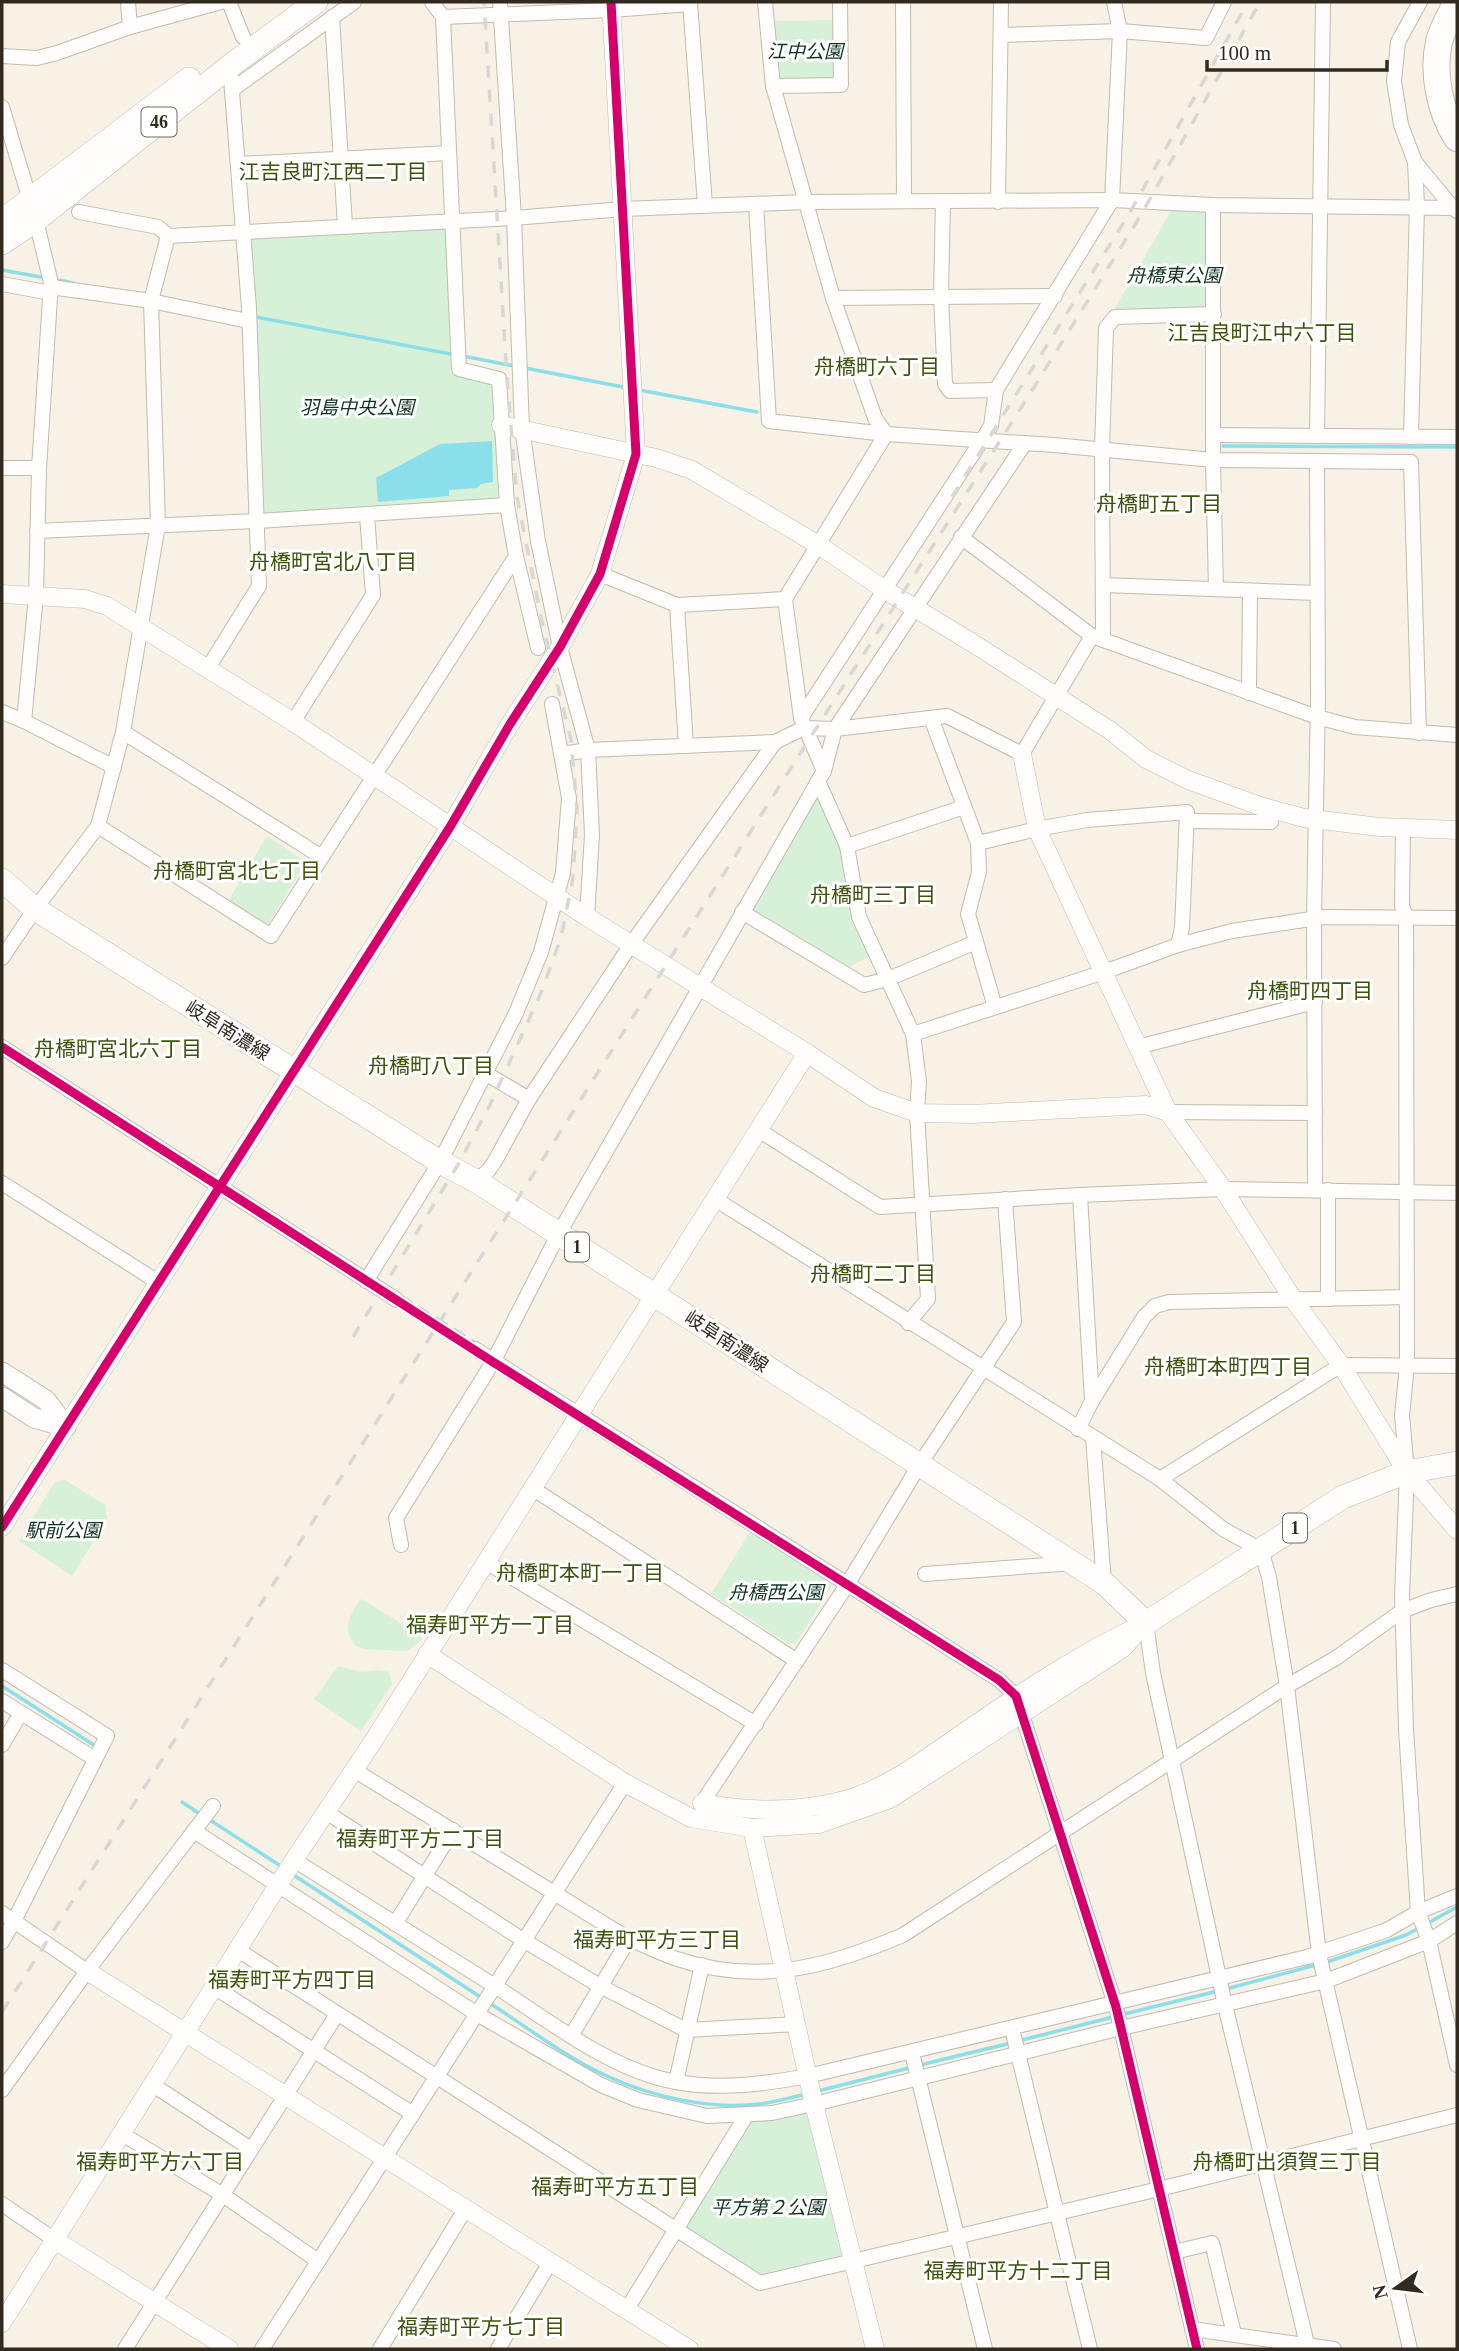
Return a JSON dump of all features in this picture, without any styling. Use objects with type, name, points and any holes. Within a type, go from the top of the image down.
[{"type":"highway","points":[[1457,2],[1439,42],[1437,84],[1442,107],[1457,138]]},
{"type":"highway","points":[[1457,35],[1451,75],[1457,107]]},
{"type":"main road","name":"46","points":[[2,243],[33,210],[243,37],[291,2]]},
{"type":"main road","name":"46","points":[[2,221],[33,210],[230,66],[324,10]]},
{"type":"main road","name":"岐阜南濃線","points":[[2,880],[35,909],[440,1162],[476,1181],[1074,1563],[1104,1583],[1146,1623]]},
{"type":"main road","points":[[2,1372],[46,1401],[66,1427]]},
{"type":"main road","points":[[2,1397],[34,1418],[66,1427]]},
{"type":"main road","name":"1","points":[[1146,1623],[1343,1497],[1407,1472],[1457,1462]]},
{"type":"street","points":[[128,2],[131,27]]},
{"type":"street","points":[[2,56],[37,58],[131,27],[221,2]]},
{"type":"street","points":[[229,2],[243,37]]},
{"type":"street","points":[[233,89],[324,10],[354,2]]},
{"type":"street","points":[[432,2],[443,17],[458,369],[499,379],[507,505],[538,648]]},
{"type":"street","points":[[765,2],[773,86],[833,298],[875,418],[886,434]]},
{"type":"street","points":[[773,86],[841,85],[841,2]]},
{"type":"street","points":[[904,2],[904,201]]},
{"type":"street","points":[[998,202],[1001,2]]},
{"type":"street","points":[[476,1181],[495,1161],[529,1099],[631,946],[775,742],[803,723],[991,426],[996,390],[1112,200],[1120,31],[1114,2]]},
{"type":"street","points":[[1001,35],[1120,31],[1206,38],[1224,2]]},
{"type":"street","points":[[1323,2],[1314,437],[1317,593],[1314,918],[1315,1113],[1328,1298]]},
{"type":"street","points":[[1411,437],[1415,162],[1401,125],[1394,81],[1398,42],[1420,2]]},
{"type":"street","points":[[443,17],[501,9],[690,3],[705,205]]},
{"type":"street","points":[[2,1527],[450,827],[510,724],[560,647],[600,574],[636,454],[611,6]]},
{"type":"street","points":[[501,9],[514,218],[522,428],[538,541],[560,647],[588,750],[593,835],[586,917]]},
{"type":"street","points":[[324,10],[345,226]]},
{"type":"street","points":[[208,668],[260,586],[249,308],[230,66]]},
{"type":"street","points":[[2,107],[33,210],[51,285],[39,468],[36,596],[24,721]]},
{"type":"street","points":[[238,164],[449,153]]},
{"type":"street","points":[[1415,162],[1455,209]]},
{"type":"street","points":[[79,212],[158,227],[168,236],[514,218],[623,209],[806,202],[1112,200],[1213,205],[1416,206],[1455,209]]},
{"type":"street","points":[[943,201],[941,296],[945,384],[950,391],[996,390]]},
{"type":"street","points":[[756,204],[769,421],[886,434],[1102,449],[1213,460],[1411,462],[1419,733]]},
{"type":"street","points":[[1213,205],[1216,589]]},
{"type":"street","points":[[2,958],[35,909],[98,826],[123,732],[158,525],[151,300],[168,236]]},
{"type":"street","points":[[2,285],[51,285],[151,300],[248,321]]},
{"type":"street","points":[[833,298],[1055,296]]},
{"type":"street","points":[[1214,314],[1115,317],[1106,328],[1102,449],[1103,584],[1098,638],[1054,696],[1022,754],[1037,829],[1168,1112],[1223,1189],[1293,1299],[1340,1364],[1407,1472],[1457,1530]]},
{"type":"street","points":[[501,425],[656,458],[692,470],[820,546],[1111,731],[1146,759],[1188,780],[1260,806],[1316,820],[1457,830]]},
{"type":"street","points":[[886,434],[820,546],[785,599],[803,723],[846,846],[859,917],[913,1034],[919,1081],[917,1113],[928,1299],[908,1322]]},
{"type":"street","points":[[1213,435],[1457,437]]},
{"type":"street","points":[[401,1545],[396,1518],[493,1362],[558,1235],[821,776],[835,729],[1025,443]]},
{"type":"street","points":[[2,468],[39,468]]},
{"type":"street","points":[[37,531],[367,515],[507,505]]},
{"type":"street","points":[[293,722],[373,595],[367,515]]},
{"type":"street","points":[[961,537],[1098,638],[1317,717],[1355,727],[1457,735]]},
{"type":"street","points":[[98,826],[271,936],[516,556]]},
{"type":"street","points":[[600,574],[677,606],[785,599]]},
{"type":"street","points":[[1103,584],[1317,593]]},
{"type":"street","points":[[1249,692],[1250,591]]},
{"type":"street","points":[[2,594],[85,599],[107,606],[375,775],[556,898],[807,1053],[874,1098],[917,1113],[972,1114],[1146,1105],[1168,1112],[1315,1113]]},
{"type":"street","points":[[677,606],[686,746]]},
{"type":"street","points":[[366,1281],[440,1162],[516,1013],[541,952],[564,873],[569,798],[552,704]]},
{"type":"street","points":[[2,712],[114,768]]},
{"type":"street","points":[[803,723],[835,729],[947,716],[1022,754]]},
{"type":"street","points":[[931,718],[978,844],[979,872],[968,914],[995,1007]]},
{"type":"street","points":[[123,732],[322,857]]},
{"type":"street","points":[[562,754],[588,750],[775,742]]},
{"type":"street","points":[[846,846],[964,807]]},
{"type":"street","points":[[978,844],[1087,820],[1187,812],[1182,928],[1178,945]]},
{"type":"street","points":[[1188,821],[1271,822]]},
{"type":"street","points":[[1404,828],[1402,905],[1406,917],[1408,1192],[1407,1366],[1402,1415],[1407,1472],[1402,1611],[1406,1729],[1424,1926],[1457,2065]]},
{"type":"street","points":[[742,912],[864,985],[888,979],[976,942]]},
{"type":"street","points":[[913,1034],[1178,945],[1232,930],[1314,918],[1457,918]]},
{"type":"street","points":[[1137,1047],[1315,1002]]},
{"type":"street","points":[[2,1047],[397,1300]]},
{"type":"street","points":[[2,2323],[807,1053]]},
{"type":"street","points":[[485,1073],[529,1099]]},
{"type":"street","points":[[760,1130],[880,1207],[1223,1189],[1457,1193]]},
{"type":"street","points":[[2,1183],[158,1282]]},
{"type":"street","points":[[1080,1195],[1092,1401]]},
{"type":"street","points":[[715,1199],[1160,1479],[1223,1529],[1261,1550],[1269,1577],[1287,1686],[1322,1966],[1410,2349]]},
{"type":"street","points":[[1005,1199],[1014,1322],[920,1464],[847,1585],[702,1803],[739,1810],[793,1810],[847,1799],[869,1791],[1019,1704],[1122,1649],[1146,1623]]},
{"type":"street","points":[[1078,1429],[1092,1401],[1144,1317],[1155,1306],[1169,1302],[1407,1297]]},
{"type":"street","points":[[475,1349],[999,1680],[1019,1704],[1121,2025],[1197,2349]]},
{"type":"street","points":[[1160,1479],[1340,1364],[1457,1366]]},
{"type":"street","points":[[1093,1438],[1104,1583]]},
{"type":"street","points":[[533,1488],[797,1661]]},
{"type":"street","points":[[486,1562],[756,1724]]},
{"type":"street","points":[[925,1574],[1074,1563]]},
{"type":"street","points":[[354,1770],[629,1938],[673,1957],[723,1970],[784,1972],[842,1959],[903,1935],[1287,1686],[1336,1658],[1402,1611],[1457,1594]]},
{"type":"street","points":[[1146,1623],[1153,1672],[1224,2001],[1307,2344]]},
{"type":"street","points":[[427,1654],[625,1783],[691,1818],[752,1828],[819,1824],[890,1799],[1019,1704]]},
{"type":"street","points":[[2,1670],[107,1737],[8,1917],[2,1942]]},
{"type":"street","points":[[2,1701],[99,1752]]},
{"type":"street","points":[[2,1745],[21,1713]]},
{"type":"street","points":[[262,2349],[625,1783]]},
{"type":"street","points":[[327,1812],[523,1940],[600,1986],[686,2030],[797,2024]]},
{"type":"street","points":[[2,2090],[87,1971],[204,1818],[287,1871],[480,2010],[601,2085],[638,2100],[707,2116],[746,2116],[913,2054],[1121,2025],[1224,2001],[1424,1926],[1457,1896]]},
{"type":"street","points":[[752,1828],[811,2090],[875,2349]]},
{"type":"street","points":[[395,1923],[453,1830]]},
{"type":"street","points":[[287,1871],[395,1923],[493,1989],[571,2036],[646,2074],[676,2082],[811,2090],[919,2075],[1115,2005],[1220,1981],[1322,1966],[1387,1930],[1457,1923]]},
{"type":"street","points":[[8,1917],[87,1971],[690,2349]]},
{"type":"street","points":[[571,2036],[629,1938]]},
{"type":"street","points":[[238,1950],[760,2283],[1159,2189],[1457,2115]]},
{"type":"street","points":[[676,2082],[702,1965]]},
{"type":"street","points":[[214,1987],[413,2114]]},
{"type":"street","points":[[125,2349],[337,2014]]},
{"type":"street","points":[[1015,2041],[1090,2349]]},
{"type":"street","points":[[913,2054],[985,2349]]},
{"type":"street","points":[[153,2085],[251,2149]]},
{"type":"street","points":[[626,2309],[746,2116]]},
{"type":"street","points":[[122,2134],[223,2195],[318,2261]]},
{"type":"street","points":[[2,2204],[229,2349]]},
{"type":"street","points":[[380,2349],[466,2208]]},
{"type":"street","points":[[1174,2252],[1212,2243],[1234,2334]]},
{"type":"street","points":[[498,2349],[551,2261]]},
{"type":"street","points":[[1192,2329],[1334,2349]]},
{"type":"green space","name":"江中公園","points":[[836,20],[837,81],[776,82],[772,21]]},
{"type":"green space","name":"舟橋東公園","points":[[1207,210],[1208,308],[1114,310],[1171,211]]},
{"type":"green space","name":"羽島中央公園","points":[[446,228],[451,374],[493,384],[498,500],[263,516],[249,237]]},
{"type":"green space","points":[[818,796],[841,850],[855,920],[870,956],[849,967],[752,910]]},
{"type":"green space","points":[[267,836],[306,862],[267,926],[228,901]]},
{"type":"green space","name":"駅前公園","points":[[65,1480],[105,1505],[107,1519],[72,1576],[19,1541],[54,1483]]},
{"type":"green space","name":"舟橋西公園","points":[[750,1532],[833,1584],[796,1643],[789,1644],[711,1594]]},
{"type":"green space","points":[[361,1599],[419,1634],[422,1631],[421,1641],[407,1651],[364,1649],[355,1645],[348,1633],[348,1627]]},
{"type":"green space","points":[[338,1666],[362,1672],[389,1672],[392,1684],[361,1731],[314,1699]]},
{"type":"green space","name":"平方第２公園","points":[[809,2112],[843,2255],[760,2275],[684,2226],[748,2121]]},
{"type":"water","points":[[492,441],[493,482],[481,484],[477,488],[449,490],[449,496],[378,502],[376,478],[440,444]]},
{"type":"waterway","points":[[2,270],[46,278]]},
{"type":"waterway","points":[[53,279],[73,283]]},
{"type":"waterway","points":[[256,317],[456,355]]},
{"type":"waterway","points":[[463,356],[514,366]]},
{"type":"waterway","points":[[525,368],[628,388]]},
{"type":"waterway","points":[[639,390],[757,412]]},
{"type":"waterway","points":[[1223,446],[1457,447]]},
{"type":"waterway","points":[[2,1686],[97,1747]]},
{"type":"waterway","points":[[182,1802],[200,1814]]},
{"type":"waterway","points":[[207,1818],[282,1867]]},
{"type":"waterway","points":[[292,1874],[482,1998]]},
{"type":"waterway","points":[[1428,1923],[1457,1907]]},
{"type":"waterway","points":[[1324,1963],[1406,1935],[1421,1927]]},
{"type":"waterway","points":[[1226,1989],[1316,1965]]},
{"type":"waterway","points":[[1120,2015],[1218,1991]]},
{"type":"waterway","points":[[488,2002],[591,2068],[662,2096],[702,2103],[741,2105],[766,2103],[807,2094]]},
{"type":"waterway","points":[[1018,2041],[1113,2017]]},
{"type":"waterway","points":[[920,2065],[1011,2043]]},
{"type":"waterway","points":[[818,2091],[913,2067]]},
{"type":"tunnel","points":[[397,1300],[475,1349]]},
{"type":"railway","points":[[353,1337],[459,1163],[490,1105],[541,993],[561,938],[573,878],[577,810],[571,740],[542,622],[517,497],[507,379],[484,2]]},
{"type":"railway","points":[[952,497],[1129,214],[1248,2]]},
{"type":"railway","points":[[2,2012],[1021,408],[1141,215],[1260,2]]},
{"type":"cycle path","points":[[2,1527],[450,827],[510,724],[560,647],[600,574],[636,454],[611,2]]},
{"type":"cycle path","points":[[2,1047],[493,1362],[999,1680],[1016,1696],[1116,2007],[1197,2349]]},
{"type":"district","name":"江吉良町江西二丁目","points":[[333,172]]},
{"type":"district","name":"江吉良町江中六丁目","points":[[1262,333]]},
{"type":"district","name":"舟橋町六丁目","points":[[877,367]]},
{"type":"district","name":"舟橋町五丁目","points":[[1159,504]]},
{"type":"district","name":"舟橋町宮北八丁目","points":[[333,562]]},
{"type":"district","name":"舟橋町宮北七丁目","points":[[237,871]]},
{"type":"district","name":"舟橋町三丁目","points":[[873,895]]},
{"type":"district","name":"舟橋町四丁目","points":[[1310,991]]},
{"type":"district","name":"舟橋町宮北六丁目","points":[[118,1049]]},
{"type":"district","name":"舟橋町八丁目","points":[[431,1066]]},
{"type":"district","name":"舟橋町二丁目","points":[[873,1274]]},
{"type":"district","name":"舟橋町本町四丁目","points":[[1228,1367]]},
{"type":"district","name":"舟橋町本町一丁目","points":[[580,1573]]},
{"type":"district","name":"福寿町平方一丁目","points":[[490,1625]]},
{"type":"district","name":"福寿町平方二丁目","points":[[420,1839]]},
{"type":"district","name":"福寿町平方三丁目","points":[[657,1940]]},
{"type":"district","name":"福寿町平方四丁目","points":[[292,1980]]},
{"type":"district","name":"福寿町平方六丁目","points":[[160,2162]]},
{"type":"district","name":"舟橋町出須賀三丁目","points":[[1287,2162]]},
{"type":"district","name":"福寿町平方五丁目","points":[[615,2187]]},
{"type":"district","name":"福寿町平方十二丁目","points":[[1018,2271]]},
{"type":"district","name":"福寿町平方七丁目","points":[[481,2327]]}]
